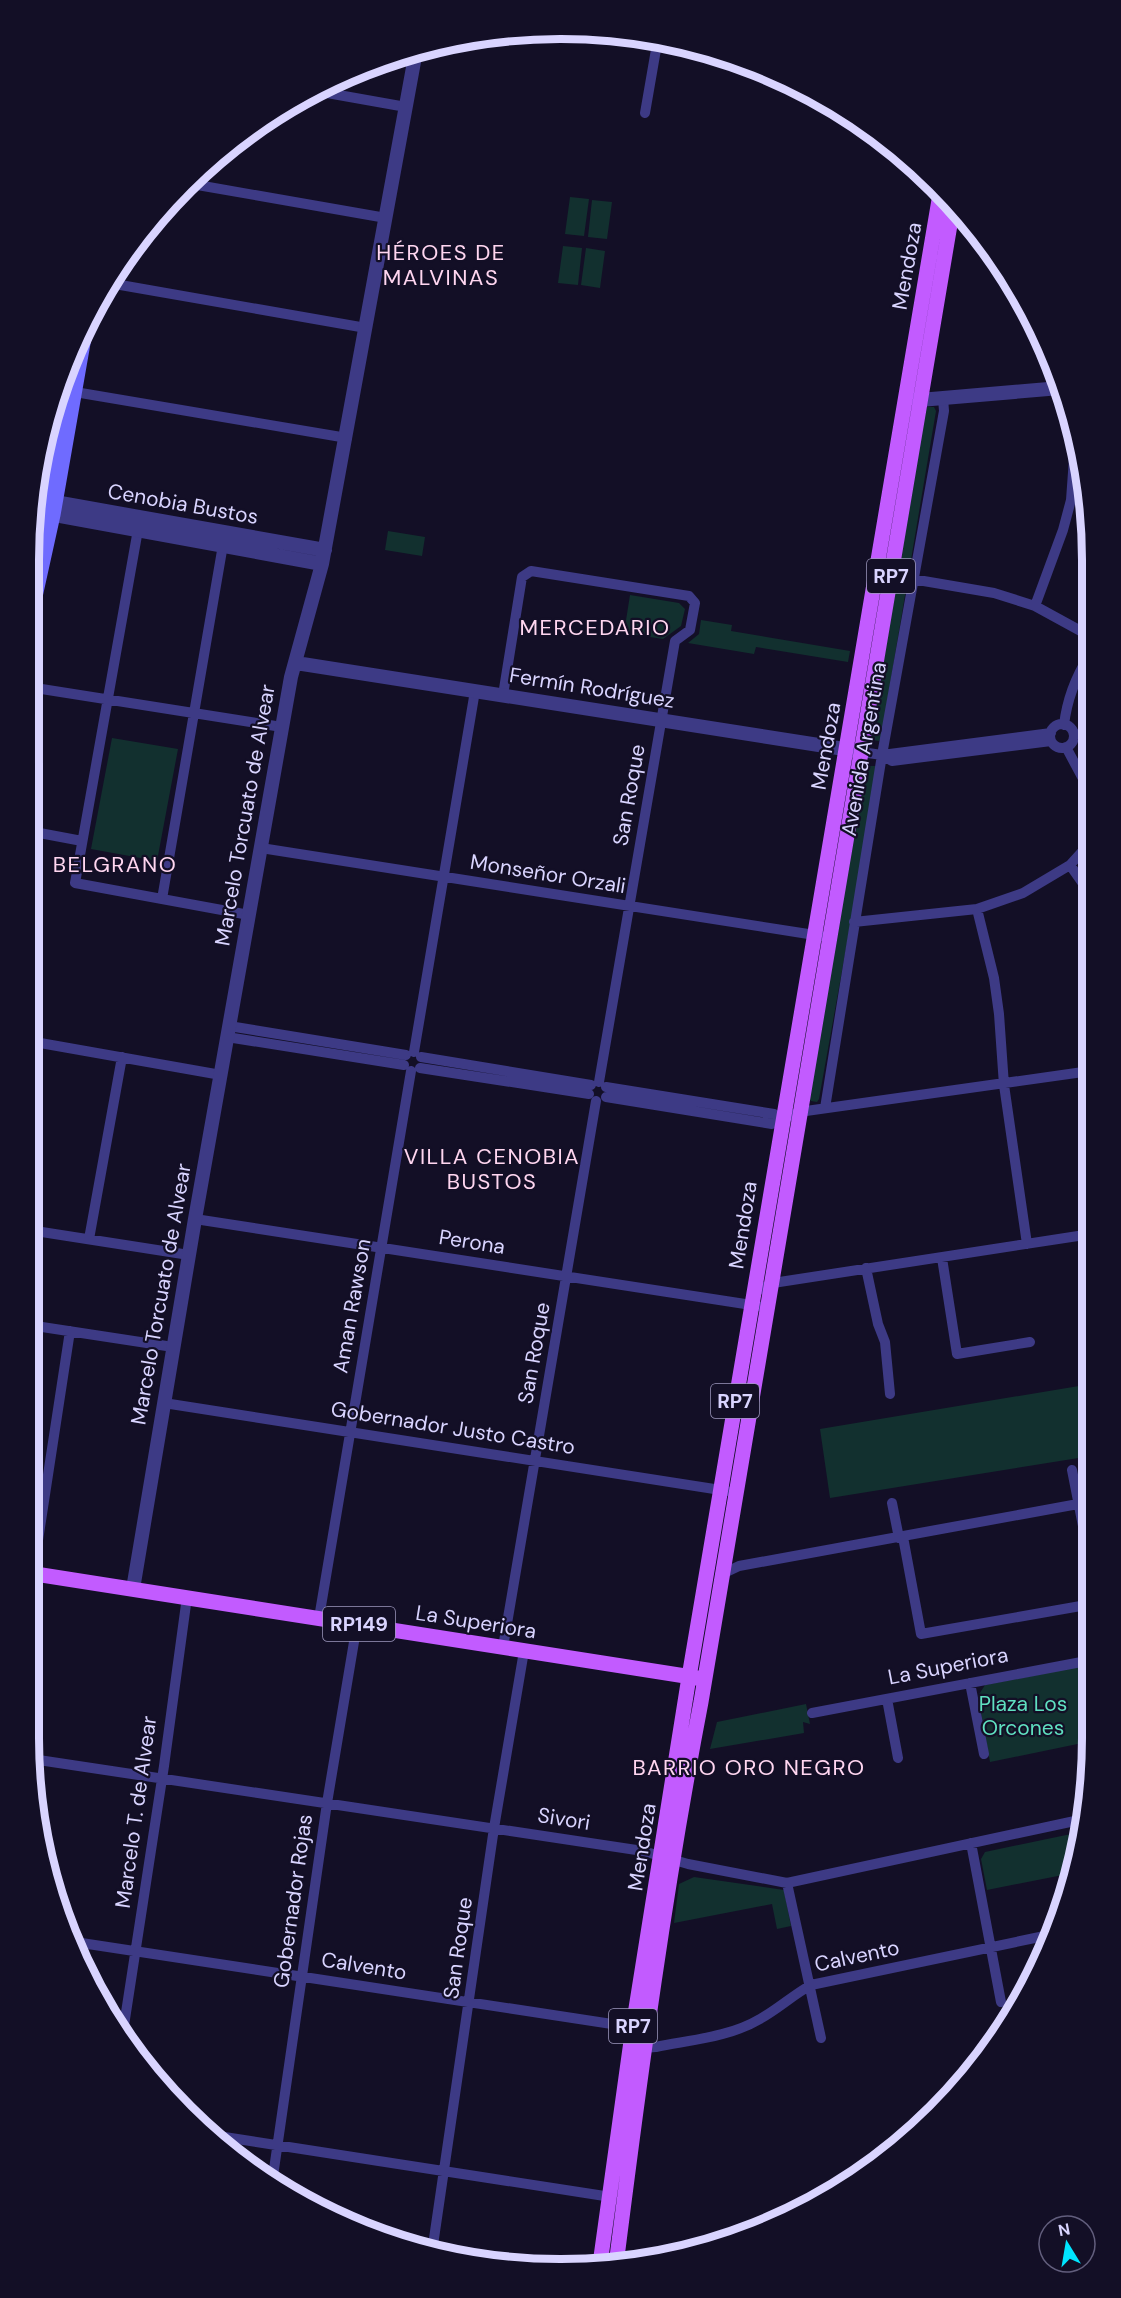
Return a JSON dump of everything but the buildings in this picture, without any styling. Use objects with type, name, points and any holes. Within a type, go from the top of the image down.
[{"type":"main road","name":"Mendoza","points":[[753,1304],[771,1283],[799,1112],[822,937],[913,399],[939,202]]},
{"type":"main road","name":"Mendoza","points":[[913,399],[951,215]]},
{"type":"main road","points":[[40,533],[60,415]]},
{"type":"main road","name":"Mendoza","points":[[601,2257],[697,1678],[725,1555],[728,1491],[758,1263],[782,1120],[822,937]]},
{"type":"main road","name":"Mendoza","points":[[697,1678],[705,1582],[711,1545],[728,1491],[762,1329],[753,1304]]},
{"type":"main road","name":"La Superiora","points":[[39,1574],[697,1678]]},
{"type":"main road","name":"Mendoza","points":[[617,2256],[643,2048],[640,2028]]},
{"type":"street","points":[[645,113],[656,48]]},
{"type":"street","name":"Marcelo Torcuato de Alvear","points":[[133,1589],[195,1219],[282,727],[324,557],[414,61]]},
{"type":"street","points":[[329,93],[406,107]]},
{"type":"street","points":[[199,185],[386,218]]},
{"type":"street","points":[[119,285],[366,328]]},
{"type":"street","points":[[913,399],[1052,389]]},
{"type":"street","points":[[68,390],[347,438]]},
{"type":"street","name":"Avenida Argentina","points":[[825,1108],[912,579],[944,411],[943,398]]},
{"type":"street","points":[[1035,606],[1056,550],[1071,500],[1074,469]]},
{"type":"street","name":"Cenobia Bustos","points":[[43,509],[324,557]]},
{"type":"street","points":[[139,524],[75,883],[249,915]]},
{"type":"street","points":[[162,899],[224,539]]},
{"type":"street","name":"San Roque","points":[[502,696],[522,577],[531,571],[689,596],[695,603],[690,630],[675,641],[503,1647]]},
{"type":"street","points":[[912,579],[994,592],[1035,606],[1082,632]]},
{"type":"street","name":"Fermín Rodríguez","points":[[296,663],[882,755],[1051,737]]},
{"type":"street","points":[[1064,725],[1067,703],[1076,676],[1082,667]]},
{"type":"street","points":[[39,689],[282,727]]},
{"type":"street","name":"Aman Rawson","points":[[319,1618],[476,691]]},
{"type":"street","points":[[1064,725],[1071,729],[1074,735],[1072,743],[1066,747],[1058,747],[1051,737],[1057,726],[1064,725]]},
{"type":"street","points":[[1074,735],[1082,734]]},
{"type":"street","points":[[1066,747],[1082,777]]},
{"type":"street","points":[[39,833],[82,841]]},
{"type":"street","name":"Monseñor Orzali","points":[[261,848],[822,937]]},
{"type":"street","points":[[854,922],[976,909],[1023,893],[1070,865],[1082,852]]},
{"type":"street","points":[[1070,865],[1082,882]]},
{"type":"street","points":[[976,909],[994,978],[1004,1084],[1027,1244]]},
{"type":"street","points":[[228,1032],[598,1091],[772,1124],[799,1112],[1082,1072]]},
{"type":"street","points":[[39,1043],[220,1075]]},
{"type":"street","points":[[89,1239],[122,1057]]},
{"type":"street","name":"Perona","points":[[195,1219],[753,1304]]},
{"type":"street","points":[[39,1232],[189,1255]]},
{"type":"street","points":[[758,1263],[771,1283],[1082,1235]]},
{"type":"street","points":[[942,1258],[957,1354],[1030,1342]]},
{"type":"street","points":[[866,1268],[878,1324],[885,1342],[890,1394]]},
{"type":"street","points":[[39,1326],[173,1347]]},
{"type":"street","points":[[39,1522],[69,1331]]},
{"type":"street","name":"Gobernador Justo Castro","points":[[164,1403],[728,1491]]},
{"type":"street","points":[[1072,1470],[1082,1523]]},
{"type":"street","points":[[892,1503],[921,1634],[1082,1606]]},
{"type":"street","points":[[705,1582],[739,1566],[1078,1504]]},
{"type":"street","points":[[711,1545],[739,1566]]},
{"type":"street","name":"Marcelo T. de Alvear","points":[[124,2023],[187,1597]]},
{"type":"street","name":"Gobernador Rojas","points":[[274,2173],[327,1803],[357,1624]]},
{"type":"street","name":"San Roque","points":[[433,2243],[494,1828],[524,1650]]},
{"type":"street","name":"La Superiora","points":[[812,1713],[1082,1662]]},
{"type":"street","points":[[970,1683],[984,1754]]},
{"type":"street","points":[[887,1699],[898,1758]]},
{"type":"street","name":"Sivori","points":[[40,1760],[643,1851],[666,1858],[788,1882],[1075,1821]]},
{"type":"street","points":[[971,1843],[1001,2002]]},
{"type":"street","points":[[788,1882],[821,2038]]},
{"type":"street","name":"Calvento","points":[[643,2048],[728,2032],[759,2020],[811,1985],[1042,1937]]},
{"type":"street","name":"Calvento","points":[[82,1943],[640,2028]]},
{"type":"street","points":[[226,2137],[611,2197]]},
{"type":"green space","points":[[570,197],[589,199],[584,236],[565,234]]},
{"type":"green space","points":[[592,200],[612,202],[607,239],[588,237]]},
{"type":"green space","points":[[563,246],[582,248],[578,285],[558,283]]},
{"type":"green space","points":[[586,248],[605,251],[600,288],[581,285]]},
{"type":"green space","points":[[926,407],[934,407],[936,411],[879,741],[871,737]]},
{"type":"green space","points":[[388,531],[425,537],[422,556],[385,550]]},
{"type":"green space","points":[[630,595],[679,603],[685,609],[681,626],[663,639],[624,633]]},
{"type":"green space","points":[[701,620],[732,625],[731,631],[850,651],[848,662],[756,647],[754,654],[688,643],[699,634]]},
{"type":"green space","points":[[112,738],[178,749],[157,861],[91,849]]},
{"type":"green space","points":[[868,766],[875,766],[878,770],[817,1102],[809,1098],[865,769]]},
{"type":"green space","points":[[1082,1385],[1082,1457],[830,1498],[820,1429]]},
{"type":"green space","name":"Plaza Los Orcones","points":[[1082,1666],[1082,1743],[990,1762],[978,1696],[985,1685]]},
{"type":"green space","points":[[806,1704],[810,1724],[803,1722],[804,1733],[710,1749],[717,1722]]},
{"type":"green space","points":[[1071,1834],[1072,1839],[1063,1875],[987,1890],[981,1859],[985,1852]]},
{"type":"green space","points":[[694,1877],[784,1890],[791,1926],[777,1929],[772,1904],[674,1923],[679,1884]]},
{"type":"district","name":"HÉROES DE MALVINAS","points":[[441,264]]},
{"type":"district","name":"MERCEDARIO","points":[[595,627]]},
{"type":"district","name":"BELGRANO","points":[[115,864]]},
{"type":"district","name":"VILLA CENOBIA BUSTOS","points":[[492,1168]]},
{"type":"district","name":"BARRIO ORO NEGRO","points":[[749,1767]]}]
